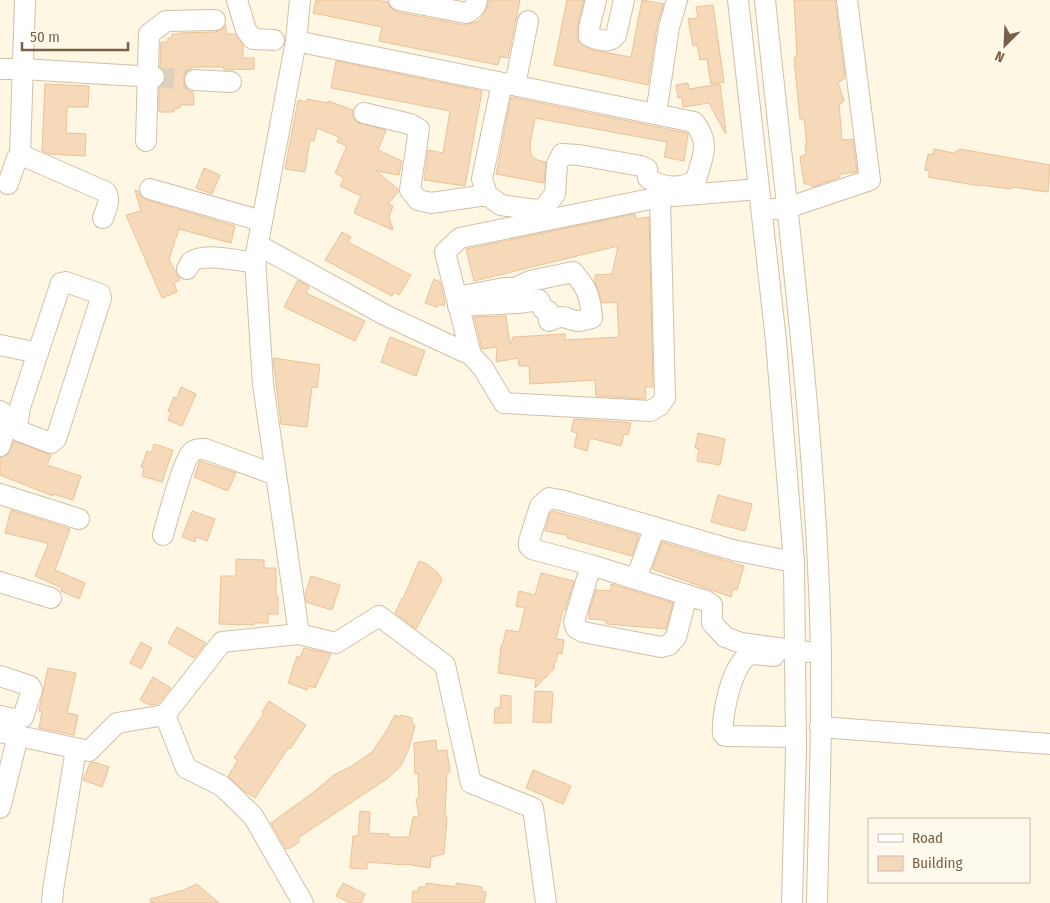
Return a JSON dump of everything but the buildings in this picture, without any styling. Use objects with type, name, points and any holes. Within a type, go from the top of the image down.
[{"type":"street","points":[[8,184],[17,158],[20,156],[25,0]]},
{"type":"street","points":[[237,0],[246,30],[253,39],[274,40]]},
{"type":"street","points":[[299,634],[263,384],[257,254],[296,41],[300,0]]},
{"type":"street","points":[[399,0],[466,13],[470,12],[477,0]]},
{"type":"street","points":[[596,0],[589,28],[589,36],[595,39],[610,41],[616,35],[624,0]]},
{"type":"street","points":[[656,114],[669,27],[677,0]]},
{"type":"street","points":[[738,0],[776,341],[794,562],[796,743],[792,903]]},
{"type":"street","points":[[765,0],[810,451],[819,590],[820,750],[817,903]]},
{"type":"street","points":[[762,210],[787,208],[870,180],[847,0]]},
{"type":"street","points":[[146,141],[151,76],[149,34],[166,21],[215,20]]},
{"type":"street","points":[[296,41],[508,84],[656,114],[694,122],[702,133],[705,144],[696,180],[682,187],[655,183],[648,178],[647,170],[642,166],[580,155],[562,154],[557,164],[555,194],[544,208],[536,210],[501,205],[487,195],[482,179],[508,84],[528,21]]},
{"type":"street","points":[[0,69],[151,76]]},
{"type":"street","points":[[195,80],[231,82]]},
{"type":"street","points":[[364,113],[410,124],[419,129],[410,190],[418,200],[431,203],[487,195]]},
{"type":"street","points":[[20,156],[106,192],[108,203],[103,218]]},
{"type":"street","points":[[150,189],[262,221]]},
{"type":"street","points":[[471,356],[445,252],[460,238],[660,197],[759,189]]},
{"type":"street","points":[[187,269],[191,262],[200,259],[257,254],[471,356],[483,368],[504,403],[650,411],[659,406],[665,398],[660,197]]},
{"type":"street","points":[[573,272],[585,285],[592,318],[578,322],[565,316],[549,321],[548,311],[543,309],[539,300],[518,303],[458,301],[504,288],[515,288],[530,281],[573,272]]},
{"type":"street","points":[[66,282],[100,294],[101,298],[92,331],[56,440],[51,443],[19,432],[17,427],[20,407],[61,283],[66,282]]},
{"type":"street","points":[[0,345],[38,353]]},
{"type":"street","points":[[0,400],[20,407]]},
{"type":"street","points":[[0,411],[8,417],[8,421],[0,446]]},
{"type":"street","points":[[163,535],[184,466],[189,454],[198,449],[205,449],[276,474]]},
{"type":"street","points":[[785,452],[810,451]]},
{"type":"street","points":[[0,494],[79,519]]},
{"type":"street","points":[[794,562],[733,550],[562,500],[549,498],[544,500],[537,513],[530,546],[532,549],[591,564],[706,601],[712,605],[712,623],[725,637],[795,655]]},
{"type":"street","points":[[636,579],[654,527]]},
{"type":"street","points":[[591,564],[574,622],[576,628],[583,632],[661,647],[669,644],[676,637],[687,596]]},
{"type":"street","points":[[0,582],[51,598]]},
{"type":"street","points":[[0,808],[9,734],[89,751],[117,723],[165,715],[222,642],[299,634],[336,643],[379,616],[445,665],[471,783],[533,808],[546,903]]},
{"type":"street","points":[[820,652],[795,655],[748,656],[740,666],[728,690],[722,731],[725,736],[796,743],[820,750]]},
{"type":"street","points":[[0,676],[30,686],[32,690],[23,717],[13,719],[0,716]]},
{"type":"street","points":[[165,715],[186,768],[222,786],[253,816],[303,903]]},
{"type":"street","points":[[820,727],[1050,744]]},
{"type":"street","points":[[52,903],[76,748]]},
{"type":"tunnel","points":[[154,77],[195,80]]}]
